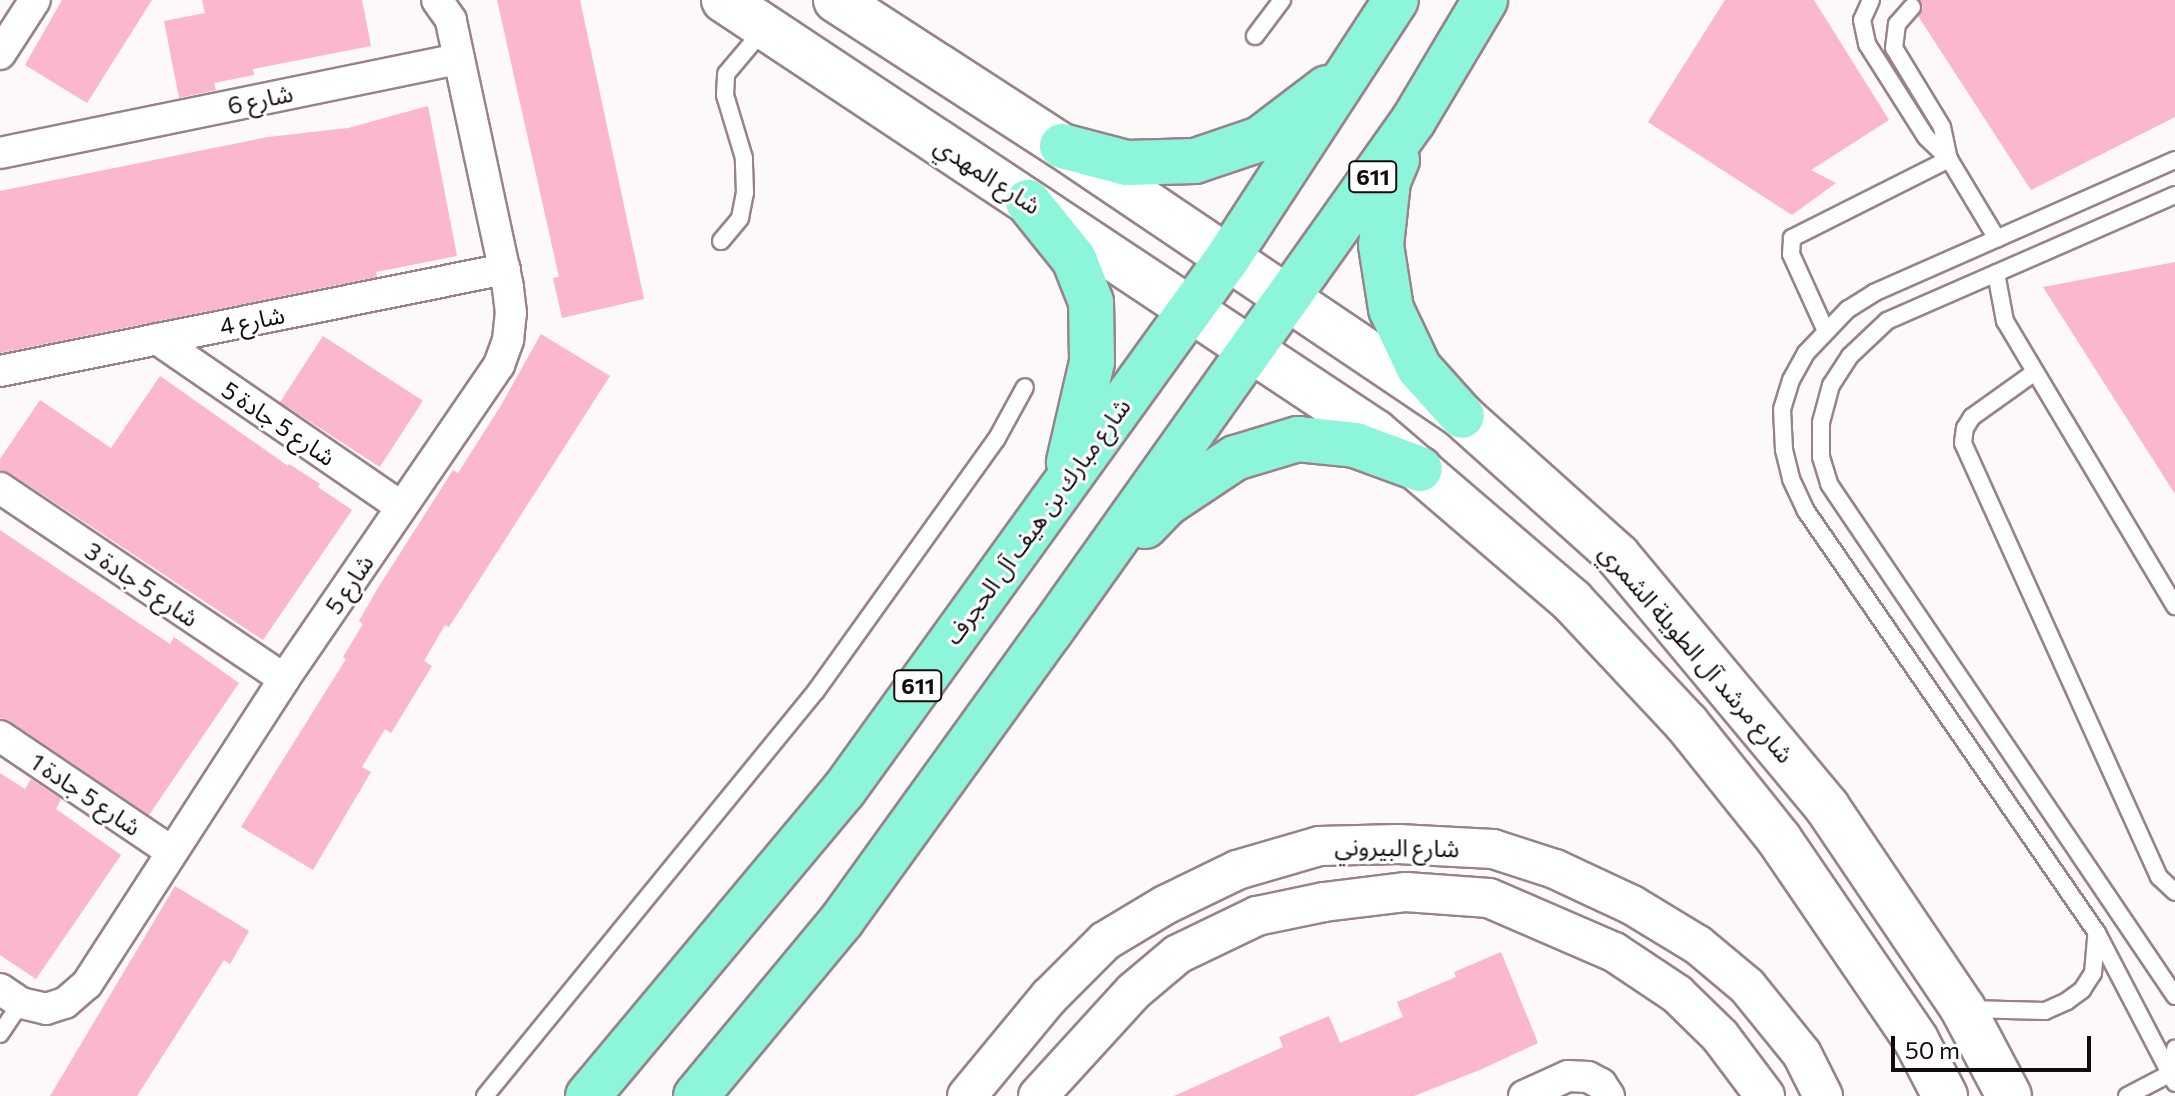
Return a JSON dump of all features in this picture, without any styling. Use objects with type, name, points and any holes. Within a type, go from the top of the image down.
[{"type":"main road","name":"شارع المهدي","points":[[724,0],[1252,348]]},
{"type":"main road","points":[[836,0],[1062,146],[1288,300]]},
{"type":"main road","name":"شارع مبارك بن هيف آل الحجرف","points":[[588,1096],[844,790],[1227,259],[1396,0]]},
{"type":"main road","name":"611","points":[[696,1096],[842,920],[1050,632],[1413,121],[1485,0]]},
{"type":"main road","points":[[1062,146],[1127,163],[1195,161],[1260,139],[1315,100],[1368,46]]},
{"type":"main road","points":[[1413,121],[1388,181],[1381,245],[1391,309],[1419,368],[1462,416]]},
{"type":"main road","points":[[1028,202],[1074,259],[1091,302],[1092,362],[1065,480]]},
{"type":"main road","name":"شارع مرشد آل الطويلة الشمري","points":[[1288,300],[1462,416],[1618,556],[1827,807],[1963,1009],[2009,1096]]},
{"type":"main road","points":[[1252,348],[1375,432],[1420,469],[1572,601],[1687,724],[1779,839],[1839,924],[1916,1040],[1945,1096]]},
{"type":"main road","points":[[1050,632],[1166,504],[1235,458],[1298,439],[1355,445],[1420,469]]},
{"type":"street","points":[[0,54],[35,0]]},
{"type":"street","points":[[437,0],[451,20],[458,59]]},
{"type":"street","name":"شارع 6","points":[[0,153],[458,59]]},
{"type":"street","name":"شارع 5","points":[[10,996],[46,1009],[65,1003],[87,984],[284,679],[499,365],[508,340],[511,313],[505,269],[458,59]]},
{"type":"street","name":"شارع 4","points":[[0,371],[505,269]]},
{"type":"street","name":"شارع 5 جادة 5","points":[[157,339],[401,507]]},
{"type":"street","name":"شارع 5 جادة 3","points":[[0,488],[284,679]]},
{"type":"street","name":"شارع 5 جادة 1","points":[[0,736],[172,852]]},
{"type":"street","name":"شارع البيروني","points":[[967,1096],[1049,997],[1105,941],[1165,905],[1237,870],[1319,846],[1398,844],[1493,849],[1555,869],[1632,905],[1698,945],[1747,986],[1802,1054],[1823,1096]]},
{"type":"street","name":"شارع البيروني","points":[[1038,1096],[1134,991],[1178,954],[1257,916],[1324,902],[1406,892],[1489,898],[1614,952],[1677,994],[1720,1036],[1765,1096]]},
{"type":"street","points":[[1524,1096],[1568,1076],[1588,1077],[1601,1084],[1609,1096]]},
{"type":"lane","points":[[1255,36],[1282,0]]},
{"type":"lane","points":[[1871,0],[1862,20],[1867,44],[1926,137],[1949,159],[1997,239]]},
{"type":"lane","points":[[1912,7],[1897,24],[1894,48],[1942,127],[1949,159]]},
{"type":"lane","points":[[721,241],[740,218],[745,193],[744,158],[725,95],[726,74],[765,27]]},
{"type":"lane","points":[[1825,329],[1791,254],[1792,238],[1949,159]]},
{"type":"lane","points":[[2173,1076],[2097,933],[1806,511],[1791,479],[1784,450],[1782,409],[1791,380],[1825,329],[1874,293],[2175,160]]},
{"type":"lane","points":[[2175,195],[1887,321],[1850,356],[1831,385],[1821,423],[1821,457],[1829,484],[2175,996]]},
{"type":"lane","points":[[1996,273],[2005,321],[2175,606]]},
{"type":"lane","points":[[2035,372],[1972,417],[1965,428],[1963,443],[2159,877],[2175,892]]},
{"type":"lane","points":[[485,1096],[816,691],[996,440],[1025,387]]},
{"type":"lane","points":[[1963,1009],[2045,1011],[2067,1001],[2082,990],[2093,973],[2097,933]]},
{"type":"lane","points":[[0,1034],[10,996]]},
{"type":"lane","points":[[2173,1076],[2175,1049]]},
{"type":"lane","points":[[2127,1096],[2173,1076]]},
{"type":"building","points":[[62,0],[152,0],[87,103],[25,65]]},
{"type":"building","points":[[202,0],[362,0],[371,46],[253,69],[254,75],[214,83],[216,90],[179,98],[164,21],[205,13]]},
{"type":"building","points":[[497,0],[580,0],[644,299],[562,318],[553,278],[559,277]]},
{"type":"building","points":[[1725,0],[1814,0],[1889,120],[1811,170],[1836,183],[1792,215],[1648,122]]},
{"type":"building","points":[[1920,0],[2175,0],[2175,117],[2031,190],[1918,16],[1923,8]]},
{"type":"building","points":[[428,106],[457,256],[376,272],[377,277],[0,353],[0,191],[268,137],[348,128]]},
{"type":"building","points":[[2175,262],[2175,494],[2043,287]]},
{"type":"building","points":[[541,334],[610,376],[449,627],[445,625],[424,661],[432,666],[391,733],[385,729],[362,767],[371,772],[313,870],[241,827],[346,659],[343,657],[363,624],[359,621],[378,588],[453,470],[458,473]]},
{"type":"building","points":[[323,336],[423,401],[380,467],[280,402]]},
{"type":"building","points":[[160,376],[288,466],[320,484],[318,487],[352,510],[263,640],[10,473],[0,470],[0,459],[40,400],[111,448]]},
{"type":"building","points":[[0,530],[170,644],[174,637],[239,683],[149,815],[10,721],[0,718]]},
{"type":"building","points":[[0,773],[25,789],[31,779],[61,799],[56,809],[121,855],[36,979],[0,955]]},
{"type":"building","points":[[175,886],[249,931],[230,964],[224,960],[137,1096],[50,1096]]},
{"type":"building","points":[[1501,952],[1538,1043],[1482,1069],[1414,1096],[1174,1096],[1283,1047],[1279,1037],[1329,1016],[1340,1043],[1403,1017],[1397,1002],[1456,977],[1454,972]]}]
